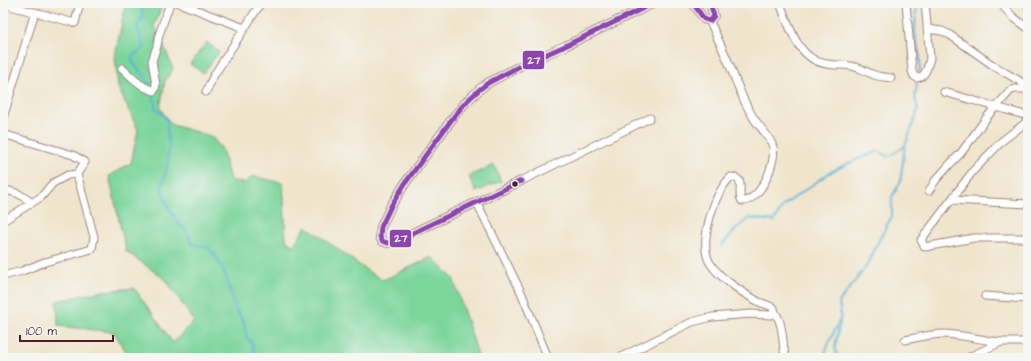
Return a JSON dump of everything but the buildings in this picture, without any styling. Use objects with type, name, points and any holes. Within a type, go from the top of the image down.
[{"type":"street","points":[[3,4],[14,5],[75,23],[80,3]]},
{"type":"street","points":[[122,68],[145,87],[154,91],[156,85],[152,61],[159,34],[170,3]]},
{"type":"street","points":[[179,3],[244,28]]},
{"type":"street","points":[[206,92],[214,76],[261,3]]},
{"type":"street","points":[[650,118],[392,243],[382,241],[380,237],[381,226],[406,182],[455,116],[467,101],[480,89],[488,83],[520,66],[654,3]]},
{"type":"street","points":[[693,3],[704,20],[710,21]]},
{"type":"street","points":[[710,3],[714,16],[710,21]]},
{"type":"street","points":[[780,3],[793,35],[811,58],[829,65],[854,66],[866,70],[873,75],[890,78]]},
{"type":"street","points":[[906,3],[912,71],[914,76],[917,78],[921,77],[928,67],[930,58],[925,3]]},
{"type":"street","points":[[1000,3],[1013,17],[1028,28]]},
{"type":"street","points":[[3,118],[35,12]]},
{"type":"street","points":[[710,21],[738,87],[753,117],[772,144],[774,155],[763,186],[750,199],[746,201],[742,201],[740,199],[740,184],[736,177],[731,177],[727,181],[715,201],[712,211],[705,245],[707,256],[712,266],[724,278],[749,296],[774,308],[783,333],[786,358]]},
{"type":"street","points":[[927,29],[942,31],[950,35],[994,66],[1028,86]]},
{"type":"street","points":[[929,192],[935,181],[961,153],[987,117],[1011,90],[1028,89]]},
{"type":"street","points":[[944,92],[1028,116]]},
{"type":"street","points":[[1028,121],[1002,140],[973,171],[922,240],[925,247],[974,238],[1028,238]]},
{"type":"street","points":[[3,134],[73,155],[85,162],[77,174],[94,237],[92,249],[45,262],[22,271],[3,276]]},
{"type":"street","points":[[3,221],[41,197],[53,183],[68,175],[77,174]]},
{"type":"street","points":[[3,189],[19,194],[31,202]]},
{"type":"street","points":[[952,200],[1028,204]]},
{"type":"street","points":[[477,203],[521,292],[548,358]]},
{"type":"street","points":[[985,296],[1028,299]]},
{"type":"street","points":[[619,358],[692,322],[712,317],[751,314],[771,315],[774,314],[774,311]]},
{"type":"street","points":[[905,340],[934,334],[946,334],[970,336],[978,339],[1001,342],[1028,342]]},
{"type":"street","points":[[967,358],[1001,342]]},
{"type":"green space","points":[[126,3],[163,3],[154,26],[160,36],[173,69],[165,81],[160,108],[172,125],[211,136],[222,149],[230,180],[245,183],[252,176],[283,183],[286,240],[293,246],[306,226],[369,272],[383,280],[432,257],[453,278],[479,358],[130,358],[114,332],[58,326],[57,301],[103,291],[134,288],[173,343],[194,321],[166,280],[126,251],[109,176],[131,163],[138,130],[118,87],[115,56]]},
{"type":"green space","points":[[207,42],[219,52],[203,73],[190,64]]},
{"type":"green space","points":[[494,165],[501,181],[476,192],[469,176]]},
{"type":"waterway","points":[[143,3],[143,17],[137,26],[144,48],[132,56],[133,63],[143,74],[150,87]]},
{"type":"waterway","points":[[917,3],[915,32],[920,57],[919,73]]},
{"type":"waterway","points":[[1020,3],[1028,10]]},
{"type":"waterway","points":[[824,358],[827,347],[841,317],[839,302],[868,264],[892,216],[892,197],[900,183],[905,146],[918,110],[915,97],[917,83]]},
{"type":"waterway","points":[[152,93],[155,101],[155,108],[165,117],[168,123],[168,162],[161,188],[167,204],[176,220],[187,232],[192,244],[208,247],[218,259],[227,280],[235,308],[244,323],[247,338],[252,343],[254,353],[267,358]]},
{"type":"waterway","points":[[721,246],[737,228],[749,218],[774,221],[784,205],[829,173],[851,162],[879,151],[888,157],[905,146]]},
{"type":"waterway","points":[[838,358],[835,347],[840,322]]},
{"type":"transit line","name":"27","points":[[521,181],[396,241],[388,243],[382,241],[380,237],[381,227],[391,206],[406,182],[455,115],[480,89],[488,83],[520,66],[654,3]]},
{"type":"transit line","name":"27","points":[[693,3],[704,19],[710,21],[714,16],[710,3]]}]
